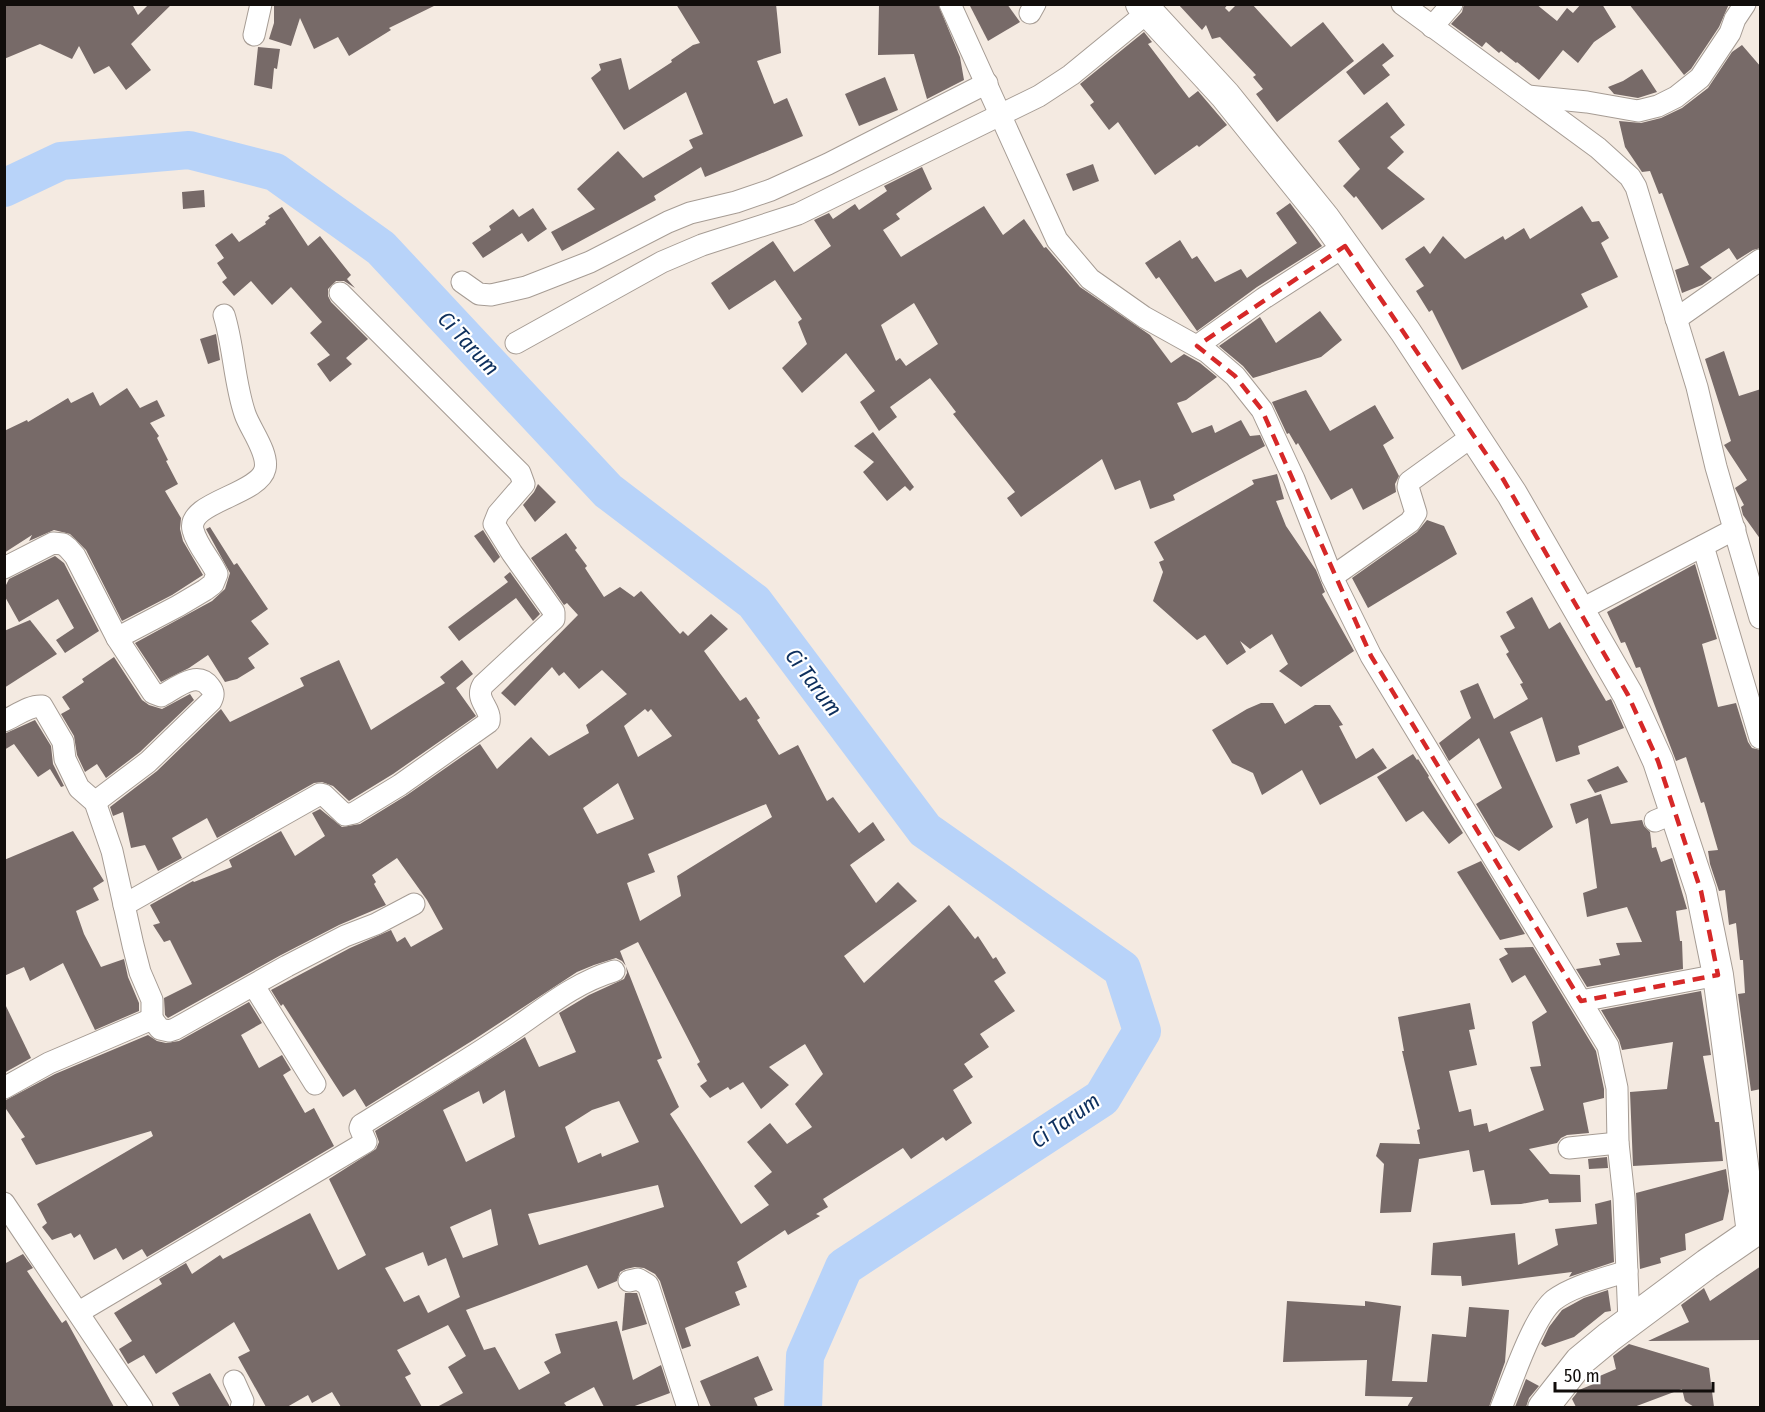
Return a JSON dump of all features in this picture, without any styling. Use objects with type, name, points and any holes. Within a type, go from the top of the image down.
[{"type":"main road","points":[[1144,7],[1225,95],[1325,219],[1406,331],[1503,479],[1580,610],[1636,714],[1658,761],[1664,817],[1701,891],[1718,975],[1756,1233],[1707,1264],[1580,1361],[1543,1407]]},
{"type":"street","points":[[254,35],[261,4]]},
{"type":"street","points":[[950,4],[1057,240],[1090,279],[1144,317],[1207,352],[1235,376],[1262,410],[1294,479],[1332,577],[1371,656],[1586,1000],[1608,1046],[1617,1088],[1618,1143],[1624,1198],[1629,1322]]},
{"type":"street","points":[[1402,4],[1598,148],[1630,177],[1641,199],[1697,387],[1732,530],[1761,618]]},
{"type":"street","points":[[1432,27],[1452,4]]},
{"type":"street","points":[[1528,96],[1587,102],[1638,111],[1658,106],[1676,97],[1700,78],[1730,33],[1735,19],[1745,4]]},
{"type":"street","points":[[516,343],[620,284],[702,242],[798,213],[1000,111],[1039,96],[1071,75],[1144,7]]},
{"type":"street","points":[[462,282],[479,294],[491,295],[526,287],[590,262],[644,233],[771,190],[988,85]]},
{"type":"street","points":[[692,216],[702,242]]},
{"type":"street","points":[[1197,346],[1264,298],[1345,246]]},
{"type":"street","points":[[1676,319],[1759,264]]},
{"type":"street","points":[[124,905],[319,795],[322,794],[345,815],[354,813],[400,785],[489,722],[489,714],[480,697],[481,688],[554,619],[554,612],[494,524],[498,514],[524,484],[520,473],[340,293]]},
{"type":"street","points":[[117,638],[178,606],[213,584],[218,574],[193,530],[194,519],[203,510],[253,484],[262,477],[266,468],[265,459],[245,415],[224,315]]},
{"type":"street","points":[[1332,577],[1410,522],[1416,513],[1408,487],[1409,482],[1474,435]]},
{"type":"street","points":[[1580,610],[1732,530]]},
{"type":"street","points":[[4,568],[53,543],[63,544],[75,556],[117,638],[153,693],[161,696],[189,681],[198,679],[205,681],[209,686],[213,697],[148,762],[95,802]]},
{"type":"street","points":[[1706,545],[1759,726]]},
{"type":"street","points":[[4,721],[32,706],[42,706],[63,742],[65,759],[79,788],[95,802],[112,851],[140,972],[152,1000],[152,1019],[160,1029],[169,1031],[175,1029],[345,936],[376,924],[414,904]]},
{"type":"street","points":[[79,1312],[366,1142],[360,1128],[361,1125],[499,1039],[577,985],[614,971]]},
{"type":"street","points":[[1586,1000],[1718,975]]},
{"type":"street","points":[[254,986],[315,1084]]},
{"type":"street","points":[[4,1088],[49,1063],[152,1019]]},
{"type":"street","points":[[1569,1148],[1618,1143]]},
{"type":"street","points":[[4,1203],[142,1407]]},
{"type":"street","points":[[1501,1407],[1541,1316],[1553,1301],[1570,1291],[1627,1271]]},
{"type":"street","points":[[629,1281],[638,1279],[648,1285],[688,1407]]},
{"type":"street","points":[[234,1381],[243,1401],[241,1407]]},
{"type":"highlighted area","points":[[1345,246],[1503,479],[1628,695],[1658,761],[1701,891],[1718,975],[1581,1001],[1371,656],[1262,410],[1235,376],[1197,346]]},
{"type":"building","points":[[4,4],[132,4],[138,15],[149,4],[172,4],[131,44],[151,70],[126,90],[109,66],[94,74],[79,46],[72,59],[40,44],[4,59]]},
{"type":"building","points":[[274,4],[438,4],[389,28],[391,30],[349,56],[338,37],[314,49],[300,18],[291,46],[269,39],[274,23]]},
{"type":"building","points":[[676,4],[776,4],[781,53],[757,61],[774,104],[787,98],[803,136],[705,177],[701,167],[654,196],[656,200],[562,251],[551,232],[595,209],[577,189],[618,151],[643,178],[693,148],[689,140],[703,134],[686,92],[624,130],[591,78],[601,70],[599,64],[621,58],[629,90],[672,62],[671,60],[693,45],[700,43]]},
{"type":"building","points":[[879,4],[938,4],[960,57],[964,80],[927,99],[914,54],[878,55]]},
{"type":"building","points":[[969,4],[1007,4],[1020,22],[988,41]]},
{"type":"building","points":[[1178,4],[1228,4],[1225,8],[1229,12],[1237,4],[1252,4],[1291,47],[1323,22],[1354,61],[1277,122],[1256,94],[1263,89],[1253,77],[1256,75],[1220,37],[1212,39],[1206,25],[1202,30]]},
{"type":"building","points":[[1464,4],[1536,4],[1557,21],[1567,8],[1573,13],[1581,4],[1602,4],[1616,27],[1594,42],[1578,63],[1563,50],[1539,80],[1501,51],[1499,53],[1486,42],[1482,47],[1451,24],[1462,12]]},
{"type":"building","points":[[1629,4],[1729,4],[1719,27],[1691,69],[1684,75]]},
{"type":"building","points":[[1144,32],[1152,42],[1148,44],[1189,98],[1198,91],[1227,125],[1199,147],[1197,145],[1155,175],[1118,122],[1109,130],[1090,105],[1094,102],[1080,84]]},
{"type":"building","points":[[1383,43],[1394,56],[1382,65],[1390,75],[1364,95],[1346,72]]},
{"type":"building","points":[[1742,45],[1761,67],[1761,248],[1737,260],[1729,248],[1700,267],[1712,278],[1682,293],[1675,270],[1689,265],[1662,193],[1659,194],[1650,171],[1642,172],[1625,147],[1619,121],[1641,123],[1661,118],[1682,108],[1708,88],[1732,52]]},
{"type":"building","points":[[258,47],[280,49],[277,69],[274,68],[272,89],[254,85]]},
{"type":"building","points":[[1642,69],[1657,92],[1638,98],[1614,94],[1608,87],[1623,81]]},
{"type":"building","points":[[885,77],[898,110],[859,126],[845,94]]},
{"type":"building","points":[[1387,102],[1405,125],[1390,137],[1404,152],[1387,168],[1425,199],[1382,230],[1356,196],[1354,198],[1343,186],[1360,169],[1338,141]]},
{"type":"building","points":[[1093,164],[1099,181],[1073,191],[1066,174]]},
{"type":"building","points":[[922,167],[932,189],[896,214],[900,219],[883,230],[901,257],[984,206],[1003,235],[1024,219],[1044,248],[1046,247],[1080,287],[1150,335],[1171,363],[1184,354],[1217,377],[1186,400],[1177,403],[1192,433],[1212,425],[1215,433],[1241,420],[1250,436],[1260,435],[1265,446],[1173,495],[1175,500],[1150,509],[1140,480],[1115,490],[1102,459],[1021,517],[1007,498],[1015,492],[953,414],[956,412],[930,378],[890,407],[897,417],[879,431],[860,402],[875,391],[846,353],[802,393],[782,368],[807,344],[798,322],[802,319],[775,280],[729,310],[711,283],[773,241],[794,272],[831,246],[814,220],[829,213],[833,219],[855,204],[859,210],[887,191],[884,186]],"holes":[[[914,303],[938,344],[906,366],[900,358],[896,361],[881,325]]]},
{"type":"building","points":[[204,190],[205,207],[183,209],[182,192]]},
{"type":"building","points":[[1290,203],[1322,246],[1257,287],[1197,331],[1159,277],[1156,279],[1145,263],[1180,240],[1192,259],[1197,256],[1215,282],[1241,269],[1247,278],[1297,243],[1276,213]]},
{"type":"building","points":[[1582,206],[1592,222],[1599,221],[1609,238],[1601,243],[1618,277],[1581,294],[1588,307],[1462,370],[1432,310],[1429,312],[1416,291],[1424,286],[1405,259],[1424,246],[1430,254],[1443,236],[1465,259],[1503,236],[1505,240],[1524,228],[1530,239]]},
{"type":"building","points":[[282,207],[308,246],[320,236],[351,275],[347,279],[355,288],[344,281],[336,281],[328,289],[331,302],[368,339],[346,358],[352,364],[330,382],[317,364],[330,355],[310,333],[322,322],[291,287],[272,305],[251,281],[234,296],[222,282],[227,278],[217,263],[224,258],[215,245],[232,233],[239,242],[266,224],[265,222],[270,218],[268,216]]},
{"type":"building","points":[[533,208],[547,229],[528,242],[522,233],[483,258],[472,243],[491,230],[489,226],[513,209],[519,217]]},
{"type":"building","points":[[1320,311],[1342,340],[1321,357],[1253,378],[1243,366],[1219,346],[1260,317],[1276,343]]},
{"type":"building","points":[[216,334],[220,360],[208,364],[200,339]]},
{"type":"building","points":[[1724,351],[1739,396],[1761,389],[1761,540],[1743,515],[1741,507],[1744,505],[1735,488],[1747,480],[1724,445],[1731,441],[1705,359]]},
{"type":"building","points":[[127,388],[140,408],[157,400],[165,416],[150,423],[159,436],[157,438],[168,460],[166,461],[178,484],[165,491],[181,518],[180,529],[183,541],[203,575],[172,595],[122,621],[86,550],[70,534],[54,530],[29,541],[32,535],[4,553],[4,431],[27,420],[28,422],[68,398],[71,403],[93,392],[100,406]]},
{"type":"building","points":[[1306,390],[1330,431],[1375,405],[1394,438],[1383,445],[1399,476],[1395,484],[1396,492],[1363,510],[1352,488],[1331,500],[1298,443],[1296,445],[1289,433],[1287,434],[1272,402]]},
{"type":"building","points":[[873,432],[914,487],[910,491],[905,486],[887,501],[863,472],[874,462],[854,446]]},
{"type":"building","points":[[1277,474],[1284,499],[1276,501],[1286,526],[1316,570],[1325,592],[1322,594],[1354,651],[1301,687],[1279,671],[1288,664],[1272,634],[1250,649],[1240,641],[1246,652],[1227,665],[1205,635],[1197,640],[1153,601],[1163,572],[1159,562],[1164,560],[1154,542],[1254,484],[1252,480]]},
{"type":"building","points":[[538,484],[556,502],[535,522],[523,505]]},
{"type":"building","points":[[1427,520],[1444,526],[1457,554],[1368,608],[1352,578],[1417,532]]},
{"type":"building","points":[[210,527],[234,565],[237,563],[268,609],[251,621],[269,644],[248,658],[255,668],[237,679],[225,682],[208,655],[189,668],[161,682],[135,643],[212,601],[225,589],[230,573],[206,529]]},
{"type":"building","points":[[483,530],[500,557],[494,563],[474,536]]},
{"type":"building","points":[[566,533],[577,548],[575,550],[587,566],[585,568],[604,597],[620,587],[634,597],[641,591],[680,634],[683,631],[688,636],[711,614],[728,629],[704,651],[740,701],[746,697],[760,718],[757,720],[779,755],[798,745],[827,801],[833,797],[859,833],[873,822],[885,840],[850,865],[876,903],[898,882],[917,901],[844,956],[864,983],[949,905],[975,939],[978,936],[993,959],[996,957],[1006,973],[994,981],[1015,1011],[980,1034],[989,1047],[964,1064],[973,1077],[953,1090],[972,1123],[946,1141],[943,1137],[911,1159],[903,1148],[823,1199],[828,1207],[816,1214],[820,1216],[788,1235],[785,1230],[737,1262],[747,1287],[735,1292],[740,1305],[685,1328],[691,1346],[682,1349],[660,1281],[655,1274],[644,1268],[626,1269],[620,1272],[617,1281],[598,1289],[587,1265],[466,1310],[484,1350],[495,1347],[519,1390],[550,1373],[544,1362],[561,1353],[555,1334],[617,1321],[633,1380],[661,1365],[670,1393],[632,1407],[604,1407],[594,1387],[564,1403],[567,1407],[437,1407],[463,1393],[448,1367],[466,1356],[448,1325],[397,1350],[411,1374],[405,1377],[422,1407],[341,1407],[332,1392],[312,1403],[308,1395],[287,1407],[266,1407],[238,1357],[250,1351],[234,1322],[156,1374],[144,1355],[128,1364],[119,1349],[132,1341],[114,1313],[162,1284],[159,1279],[186,1263],[192,1274],[220,1255],[223,1259],[310,1213],[338,1270],[366,1255],[329,1179],[376,1149],[379,1142],[375,1131],[525,1037],[539,1067],[576,1052],[559,1013],[589,995],[624,979],[627,973],[626,966],[616,958],[577,972],[366,1107],[355,1089],[343,1097],[283,1004],[281,1006],[271,990],[350,948],[391,930],[397,942],[405,937],[411,947],[443,929],[427,900],[397,858],[372,875],[376,882],[374,884],[386,905],[339,925],[281,955],[168,1018],[165,1015],[164,998],[192,984],[170,940],[164,942],[153,925],[160,923],[150,905],[193,881],[232,867],[229,860],[281,831],[295,856],[325,836],[312,813],[320,809],[342,827],[360,824],[407,795],[480,744],[497,769],[531,737],[549,756],[589,733],[586,725],[627,694],[602,670],[579,689],[564,672],[559,676],[552,667],[515,706],[501,693],[578,615],[567,603],[564,605],[531,558]],"holes":[[[645,709],[648,712],[651,709],[672,736],[638,757],[624,726]],[[618,783],[634,819],[597,834],[583,808]],[[766,804],[772,817],[677,876],[681,896],[640,921],[627,883],[655,872],[648,854]],[[638,942],[700,1062],[697,1064],[707,1081],[700,1086],[710,1098],[728,1087],[730,1090],[743,1082],[761,1109],[789,1085],[769,1067],[805,1044],[823,1074],[795,1104],[812,1127],[787,1144],[770,1123],[747,1142],[772,1172],[754,1186],[769,1205],[741,1224],[670,1114],[679,1107],[657,1060],[662,1058],[620,951]],[[505,1090],[515,1137],[466,1162],[443,1110],[479,1091],[483,1104]],[[619,1101],[639,1142],[602,1157],[601,1153],[578,1163],[565,1127],[592,1110]],[[658,1185],[664,1207],[539,1245],[528,1214]],[[491,1209],[498,1245],[463,1258],[450,1227]],[[423,1252],[428,1266],[446,1258],[460,1297],[428,1313],[419,1295],[404,1302],[385,1268]]]},
{"type":"building","points":[[55,556],[64,563],[99,631],[65,653],[56,640],[74,628],[58,599],[19,622],[4,595],[9,579]]},
{"type":"building","points":[[1695,564],[1717,639],[1702,644],[1718,707],[1736,703],[1748,742],[1752,748],[1761,750],[1761,1089],[1751,1091],[1738,994],[1745,993],[1743,960],[1740,960],[1736,923],[1729,925],[1725,890],[1719,891],[1710,864],[1708,851],[1718,850],[1704,802],[1701,803],[1686,757],[1676,761],[1640,667],[1636,668],[1625,642],[1621,643],[1607,612]]},
{"type":"building","points":[[510,572],[540,614],[533,621],[516,598],[459,641],[448,627],[508,582],[504,577]]},
{"type":"building","points":[[1532,597],[1549,629],[1560,622],[1606,701],[1611,699],[1624,728],[1578,746],[1580,754],[1556,762],[1542,717],[1510,732],[1553,827],[1519,851],[1495,836],[1476,804],[1502,788],[1479,738],[1449,761],[1439,743],[1471,718],[1460,691],[1478,683],[1494,719],[1528,699],[1520,684],[1523,683],[1506,654],[1509,652],[1500,636],[1515,628],[1506,612]]},
{"type":"building","points":[[30,620],[57,654],[4,688],[4,631]]},
{"type":"building","points":[[114,657],[142,700],[149,705],[162,709],[190,694],[194,700],[140,752],[106,778],[97,764],[85,772],[77,755],[74,736],[61,714],[70,709],[62,697],[84,682],[82,679]]},
{"type":"building","points":[[339,660],[371,730],[445,683],[440,677],[462,660],[473,674],[456,688],[476,716],[393,774],[349,801],[333,786],[322,782],[314,783],[217,838],[207,818],[172,838],[182,858],[158,871],[145,845],[131,848],[123,812],[113,816],[110,807],[157,771],[221,709],[230,722],[304,686],[300,678]]},
{"type":"building","points":[[1261,703],[1273,703],[1285,724],[1315,705],[1330,705],[1343,725],[1339,726],[1356,759],[1373,748],[1387,768],[1320,805],[1302,770],[1262,795],[1253,773],[1232,763],[1212,730]]},
{"type":"building","points":[[35,720],[51,746],[53,764],[64,786],[61,787],[50,769],[38,777],[14,744],[4,750],[4,734]]},
{"type":"building","points":[[1413,754],[1463,833],[1449,844],[1423,811],[1406,822],[1377,777]]},
{"type":"building","points":[[1618,766],[1628,782],[1595,793],[1587,780]]},
{"type":"building","points":[[1601,794],[1611,824],[1642,820],[1650,832],[1652,848],[1656,847],[1661,862],[1672,858],[1687,909],[1676,911],[1680,941],[1682,941],[1683,969],[1587,987],[1576,969],[1601,965],[1599,959],[1620,955],[1616,943],[1642,942],[1627,907],[1587,917],[1583,893],[1597,888],[1588,818],[1576,824],[1570,804]]},
{"type":"building","points":[[73,831],[104,881],[93,888],[99,900],[76,911],[84,934],[101,967],[124,959],[128,977],[139,1003],[139,1011],[95,1030],[63,963],[30,981],[24,967],[4,976],[4,860]]},
{"type":"building","points":[[1481,861],[1525,934],[1500,940],[1457,872]]},
{"type":"building","points":[[1533,947],[1596,1051],[1604,1089],[1604,1098],[1583,1103],[1589,1133],[1567,1135],[1557,1143],[1529,1149],[1550,1174],[1580,1175],[1581,1202],[1549,1203],[1548,1199],[1521,1204],[1491,1205],[1484,1170],[1473,1172],[1469,1150],[1419,1159],[1411,1212],[1380,1213],[1384,1164],[1376,1156],[1380,1143],[1420,1144],[1417,1130],[1420,1129],[1402,1051],[1404,1051],[1398,1017],[1470,1003],[1475,1029],[1469,1030],[1477,1065],[1449,1071],[1459,1112],[1471,1109],[1474,1126],[1487,1123],[1489,1132],[1544,1110],[1530,1067],[1541,1066],[1532,1022],[1547,1012],[1525,975],[1512,983],[1499,959],[1508,954],[1504,948]]},
{"type":"building","points":[[1701,991],[1711,1055],[1703,1056],[1715,1122],[1719,1122],[1723,1161],[1633,1166],[1630,1092],[1667,1089],[1673,1042],[1622,1050],[1619,1040],[1601,1010]]},
{"type":"building","points":[[4,1002],[31,1058],[4,1073]]},
{"type":"building","points":[[249,1002],[262,1023],[241,1035],[259,1068],[282,1055],[291,1070],[283,1075],[305,1113],[314,1108],[334,1146],[147,1257],[142,1249],[123,1260],[116,1248],[94,1260],[80,1234],[74,1238],[71,1233],[52,1240],[42,1227],[47,1223],[37,1204],[153,1136],[151,1131],[36,1165],[21,1139],[25,1137],[4,1106],[4,1101],[55,1074],[148,1035],[157,1041],[166,1043],[179,1041]]},
{"type":"building","points":[[1607,1157],[1608,1168],[1589,1169],[1588,1159]]},
{"type":"building","points":[[1726,1169],[1729,1191],[1723,1220],[1685,1234],[1686,1250],[1660,1258],[1661,1263],[1640,1269],[1636,1193]]},
{"type":"building","points":[[1611,1200],[1614,1262],[1569,1277],[1572,1272],[1462,1286],[1461,1276],[1431,1275],[1433,1243],[1515,1233],[1518,1265],[1558,1245],[1555,1229],[1597,1224],[1595,1204]]},
{"type":"building","points":[[23,1254],[33,1268],[27,1271],[62,1323],[66,1320],[114,1407],[4,1407],[4,1264]]},
{"type":"building","points":[[1761,1266],[1761,1340],[1648,1341],[1689,1322],[1681,1305],[1704,1288],[1710,1301]]},
{"type":"building","points":[[1608,1290],[1611,1311],[1605,1312],[1574,1337],[1545,1347],[1541,1344],[1549,1327],[1562,1310],[1584,1298]]},
{"type":"building","points":[[625,1293],[637,1293],[647,1324],[622,1331]]},
{"type":"building","points":[[1287,1301],[1365,1306],[1365,1301],[1401,1306],[1392,1381],[1427,1382],[1432,1334],[1466,1337],[1469,1307],[1509,1310],[1505,1362],[1489,1407],[1407,1407],[1413,1397],[1365,1396],[1367,1360],[1283,1362]]},
{"type":"building","points":[[1629,1344],[1709,1368],[1714,1407],[1694,1407],[1685,1401],[1682,1389],[1634,1407],[1576,1407],[1572,1399],[1579,1390],[1596,1383],[1595,1378],[1616,1369],[1613,1356]]},
{"type":"building","points":[[758,1356],[773,1390],[754,1398],[758,1407],[711,1407],[700,1381]]},
{"type":"building","points":[[210,1373],[229,1407],[180,1407],[172,1393]]},
{"type":"building","points":[[1526,1379],[1539,1386],[1529,1398],[1526,1407],[1515,1407]]},
{"type":"waterway","name":"Ci Tarum","points":[[4,188],[61,161],[189,150],[275,172],[381,248],[608,491],[754,602],[925,830],[1122,969],[1142,1031],[1102,1098],[844,1267],[805,1356],[803,1408]]}]
